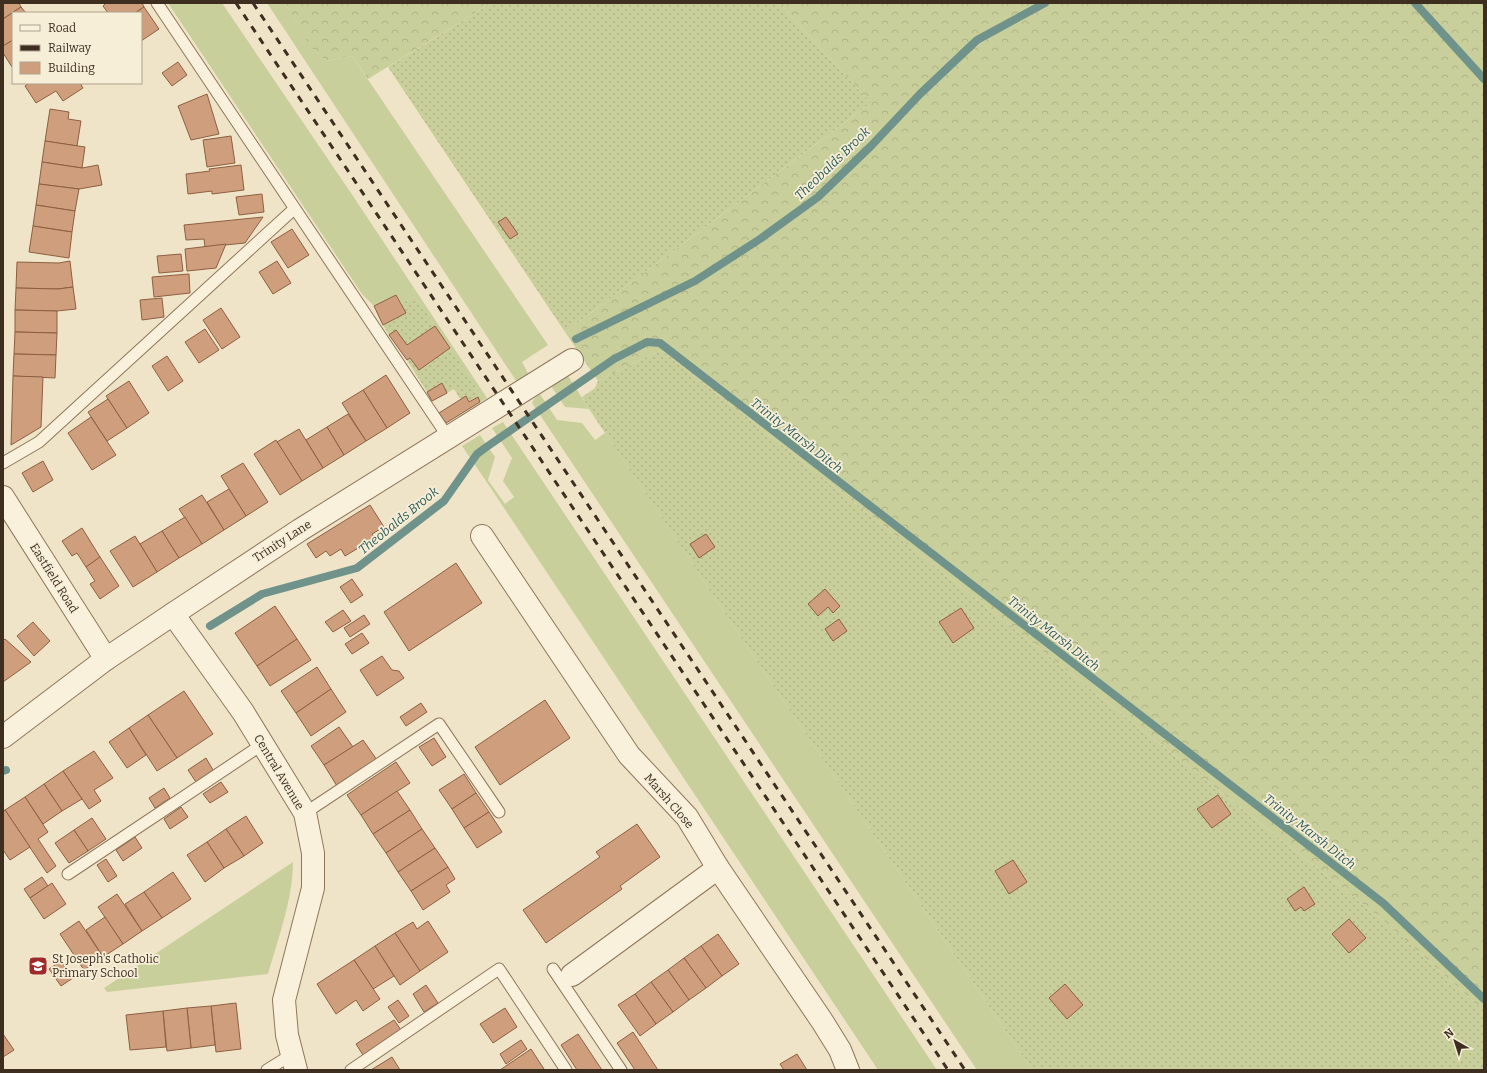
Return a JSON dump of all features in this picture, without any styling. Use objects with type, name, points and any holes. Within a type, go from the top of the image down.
[{"type":"street","name":"Trinity Lane","points":[[3,737],[106,659],[173,614],[300,530],[572,360]]},
{"type":"street","name":"Eastfield Road","points":[[3,497],[106,659]]},
{"type":"street","name":"Marsh Close","points":[[482,536],[629,755],[687,817],[718,868],[822,1021],[840,1050],[848,1070]]},
{"type":"street","name":"Central Avenue","points":[[173,614],[243,712],[304,813],[314,853],[313,888],[284,1000],[286,1035],[294,1062]]},
{"type":"street","points":[[562,975],[718,868]]},
{"type":"lane","points":[[157,3],[448,437]]},
{"type":"lane","points":[[3,463],[40,442],[294,209]]},
{"type":"lane","points":[[304,813],[439,724],[499,812]]},
{"type":"lane","points":[[68,874],[262,744]]},
{"type":"lane","points":[[351,1070],[498,968],[566,1070]]},
{"type":"lane","points":[[562,975],[621,1070]]},
{"type":"lane","points":[[266,1070],[294,1062]]},
{"type":"green space","points":[[168,3],[222,3],[355,199],[487,398],[484,400],[415,297],[401,303],[396,295],[374,306],[362,294]]},
{"type":"green space","points":[[267,3],[285,3],[310,45],[326,61],[352,56],[548,345],[522,362],[529,375],[517,382]]},
{"type":"green space","points":[[285,3],[491,3],[368,79],[352,56],[326,61],[310,46]]},
{"type":"green space","points":[[491,3],[779,3],[871,103],[565,332],[388,67]]},
{"type":"green space","points":[[779,3],[1484,3],[1484,1011],[1384,921],[661,350],[598,381],[565,332],[871,103]]},
{"type":"green space","points":[[415,297],[435,326],[407,345],[396,330],[389,335],[383,325],[406,313],[401,303]]},
{"type":"green space","points":[[450,348],[484,400],[480,402],[477,397],[469,402],[466,397],[460,399],[454,389],[447,393],[442,384],[427,392],[407,360],[410,358],[419,370]]},
{"type":"green space","points":[[661,350],[1384,921],[1484,1011],[1484,1070],[1032,1070],[780,696],[582,397],[595,388],[598,381]]},
{"type":"green space","points":[[567,374],[589,409],[565,407],[551,386],[551,382]]},
{"type":"green space","points":[[540,394],[557,420],[582,423],[595,440],[605,433],[1032,1070],[977,1070],[532,403]]},
{"type":"green space","points":[[503,422],[937,1070],[878,1070],[462,446],[480,435],[495,457],[488,480],[505,504],[514,497],[503,481],[512,458],[492,428]]},
{"type":"green space","points":[[293,862],[288,904],[268,974],[107,992],[104,988]]},
{"type":"building","points":[[3,3],[19,3],[21,7],[3,19]]},
{"type":"building","points":[[106,3],[142,3],[144,7],[136,12],[107,12],[103,6]]},
{"type":"building","points":[[21,7],[25,12],[14,12]]},
{"type":"building","points":[[144,7],[159,29],[142,40],[142,12],[136,12]]},
{"type":"building","points":[[12,13],[12,41],[3,46],[3,19]]},
{"type":"building","points":[[12,41],[12,67],[3,53],[3,46]]},
{"type":"building","points":[[178,62],[187,75],[172,86],[162,73]]},
{"type":"building","points":[[28,84],[81,84],[83,88],[63,101],[56,91],[36,103],[25,86]]},
{"type":"building","points":[[207,94],[219,134],[191,140],[178,106]]},
{"type":"building","points":[[50,109],[69,112],[68,119],[81,121],[77,146],[45,141]]},
{"type":"building","points":[[231,136],[235,163],[207,167],[203,140]]},
{"type":"building","points":[[45,141],[85,147],[82,168],[42,162]]},
{"type":"building","points":[[42,162],[82,168],[98,165],[102,185],[79,189],[39,184]]},
{"type":"building","points":[[241,165],[244,190],[212,194],[212,191],[188,194],[186,174],[210,171],[209,169]]},
{"type":"building","points":[[39,184],[79,189],[75,211],[36,205]]},
{"type":"building","points":[[262,194],[264,212],[239,215],[236,197]]},
{"type":"building","points":[[36,205],[75,211],[72,232],[33,226]]},
{"type":"building","points":[[263,217],[245,243],[205,247],[204,239],[186,240],[184,225]]},
{"type":"building","points":[[506,217],[518,234],[510,239],[498,222]]},
{"type":"building","points":[[33,226],[72,232],[69,258],[29,252]]},
{"type":"building","points":[[292,229],[309,255],[288,268],[271,242]]},
{"type":"building","points":[[226,244],[216,268],[187,271],[185,249]]},
{"type":"building","points":[[181,254],[183,271],[159,273],[157,256]]},
{"type":"building","points":[[70,261],[73,287],[58,289],[16,288],[17,262],[59,263]]},
{"type":"building","points":[[277,261],[291,283],[273,294],[259,272]]},
{"type":"building","points":[[189,274],[190,293],[154,297],[152,277]]},
{"type":"building","points":[[73,287],[76,309],[57,311],[15,310],[16,288],[58,289]]},
{"type":"building","points":[[396,295],[406,313],[383,325],[374,306]]},
{"type":"building","points":[[162,298],[164,317],[142,320],[140,300]]},
{"type":"building","points":[[221,308],[240,337],[222,349],[203,320]]},
{"type":"building","points":[[15,310],[57,311],[57,333],[15,332]]},
{"type":"building","points":[[435,326],[450,348],[419,370],[410,358],[407,360],[389,335],[396,330],[407,345]]},
{"type":"building","points":[[205,329],[219,350],[199,363],[185,342]]},
{"type":"building","points":[[15,332],[57,333],[56,355],[14,354]]},
{"type":"building","points":[[14,354],[56,355],[55,378],[13,376]]},
{"type":"building","points":[[167,356],[183,381],[168,391],[152,366]]},
{"type":"building","points":[[386,375],[410,413],[387,428],[363,390]]},
{"type":"building","points":[[13,376],[43,377],[41,427],[11,445]]},
{"type":"building","points":[[129,381],[149,413],[127,428],[106,396]]},
{"type":"building","points":[[442,383],[447,393],[432,401],[427,392]]},
{"type":"building","points":[[363,390],[387,428],[366,441],[342,403]]},
{"type":"building","points":[[466,396],[469,402],[478,397],[480,402],[446,423],[439,413]]},
{"type":"building","points":[[108,399],[127,428],[107,441],[88,412]]},
{"type":"building","points":[[348,414],[366,441],[344,455],[327,427]]},
{"type":"building","points":[[91,417],[116,455],[92,470],[68,433]]},
{"type":"building","points":[[327,427],[344,455],[323,468],[306,440]]},
{"type":"building","points":[[299,429],[323,468],[302,481],[277,442]]},
{"type":"building","points":[[276,440],[302,481],[280,495],[254,454]]},
{"type":"building","points":[[43,461],[53,480],[33,492],[22,473]]},
{"type":"building","points":[[243,463],[268,502],[246,516],[221,476]]},
{"type":"building","points":[[229,489],[246,516],[224,530],[207,502]]},
{"type":"building","points":[[202,495],[224,530],[202,544],[179,509]]},
{"type":"building","points":[[370,505],[384,527],[372,534],[375,538],[345,556],[341,549],[330,556],[326,551],[316,558],[307,544]]},
{"type":"building","points":[[185,517],[202,544],[179,558],[162,531]]},
{"type":"building","points":[[82,528],[100,557],[86,567],[77,553],[72,556],[62,541]]},
{"type":"building","points":[[162,531],[179,558],[157,572],[140,544]]},
{"type":"building","points":[[706,534],[715,547],[699,558],[690,544]]},
{"type":"building","points":[[135,536],[157,572],[133,587],[110,551]]},
{"type":"building","points":[[100,557],[119,586],[100,599],[90,584],[95,581],[86,567]]},
{"type":"building","points":[[456,563],[482,603],[409,651],[384,612]]},
{"type":"building","points":[[352,579],[363,595],[351,603],[340,587]]},
{"type":"building","points":[[825,589],[840,606],[833,613],[828,607],[818,616],[808,604]]},
{"type":"building","points":[[275,606],[297,639],[257,666],[235,633]]},
{"type":"building","points":[[961,608],[974,628],[953,643],[939,622]]},
{"type":"building","points":[[343,610],[351,621],[333,632],[325,622]]},
{"type":"building","points":[[364,615],[370,624],[350,637],[344,628]]},
{"type":"building","points":[[839,619],[847,631],[833,641],[825,629]]},
{"type":"building","points":[[33,622],[50,641],[34,656],[17,636]]},
{"type":"building","points":[[362,633],[369,643],[352,654],[345,644]]},
{"type":"building","points":[[5,639],[31,662],[3,682],[3,641]]},
{"type":"building","points":[[297,639],[311,660],[270,686],[257,666]]},
{"type":"building","points":[[382,656],[392,670],[399,671],[404,678],[377,696],[360,670]]},
{"type":"building","points":[[317,667],[331,689],[296,713],[281,691]]},
{"type":"building","points":[[331,689],[346,712],[311,736],[296,713]]},
{"type":"building","points":[[184,691],[213,734],[177,758],[148,715]]},
{"type":"building","points":[[545,700],[570,738],[500,785],[475,747]]},
{"type":"building","points":[[421,703],[427,712],[406,726],[400,717]]},
{"type":"building","points":[[148,715],[177,758],[157,771],[129,728]]},
{"type":"building","points":[[339,727],[353,747],[324,765],[311,746]]},
{"type":"building","points":[[129,728],[146,755],[127,768],[109,742]]},
{"type":"building","points":[[434,738],[446,757],[432,766],[419,747]]},
{"type":"building","points":[[363,740],[377,760],[337,786],[324,765]]},
{"type":"building","points":[[94,751],[113,778],[94,790],[101,801],[89,809],[63,771]]},
{"type":"building","points":[[206,758],[213,770],[196,782],[188,770]]},
{"type":"building","points":[[396,762],[410,783],[361,815],[347,795]]},
{"type":"building","points":[[63,771],[82,799],[62,811],[44,784]]},
{"type":"building","points":[[464,774],[476,793],[452,809],[439,790]]},
{"type":"building","points":[[221,782],[228,792],[210,803],[203,794]]},
{"type":"building","points":[[44,784],[62,811],[43,824],[25,797]]},
{"type":"building","points":[[164,788],[170,798],[155,808],[149,798]]},
{"type":"building","points":[[397,791],[410,810],[373,834],[361,815]]},
{"type":"building","points":[[476,793],[489,812],[464,828],[452,809]]},
{"type":"building","points":[[1218,795],[1231,814],[1212,828],[1197,809]]},
{"type":"building","points":[[25,797],[48,832],[38,839],[56,866],[47,873],[5,810]]},
{"type":"building","points":[[181,807],[188,817],[170,829],[164,819]]},
{"type":"building","points":[[5,810],[30,847],[10,860],[3,850],[3,811]]},
{"type":"building","points":[[410,810],[422,829],[386,853],[373,834]]},
{"type":"building","points":[[489,812],[502,832],[477,848],[464,828]]},
{"type":"building","points":[[246,816],[263,843],[244,856],[226,829]]},
{"type":"building","points":[[92,818],[106,839],[88,851],[74,830]]},
{"type":"building","points":[[637,824],[660,857],[620,886],[622,889],[546,943],[523,910],[600,857],[596,852]]},
{"type":"building","points":[[226,829],[244,856],[224,868],[207,842]]},
{"type":"building","points":[[422,829],[435,848],[398,872],[386,853]]},
{"type":"building","points":[[74,830],[88,851],[69,863],[55,843]]},
{"type":"building","points":[[135,837],[142,848],[123,861],[116,850]]},
{"type":"building","points":[[207,842],[224,868],[205,882],[187,855]]},
{"type":"building","points":[[435,848],[448,867],[411,891],[398,872]]},
{"type":"building","points":[[106,859],[117,876],[108,882],[97,865]]},
{"type":"building","points":[[1013,860],[1027,882],[1009,894],[995,871]]},
{"type":"building","points":[[448,867],[455,879],[446,885],[450,892],[423,910],[411,891]]},
{"type":"building","points":[[173,872],[191,899],[162,918],[144,892]]},
{"type":"building","points":[[42,877],[48,886],[30,898],[24,889]]},
{"type":"building","points":[[52,883],[66,904],[44,919],[30,898]]},
{"type":"building","points":[[1304,887],[1315,904],[1304,911],[1301,907],[1295,911],[1287,899]]},
{"type":"building","points":[[144,892],[162,918],[142,931],[125,904]]},
{"type":"building","points":[[117,894],[142,931],[123,944],[98,907]]},
{"type":"building","points":[[105,917],[123,944],[103,957],[86,930]]},
{"type":"building","points":[[1349,919],[1366,938],[1349,953],[1332,934]]},
{"type":"building","points":[[79,921],[103,957],[84,970],[60,934]]},
{"type":"building","points":[[428,921],[448,952],[420,971],[395,933],[413,922],[417,929]]},
{"type":"building","points":[[395,933],[420,971],[400,985],[375,946]]},
{"type":"building","points":[[718,934],[739,964],[722,976],[701,946]]},
{"type":"building","points":[[375,946],[394,976],[373,989],[354,960]]},
{"type":"building","points":[[701,946],[722,976],[706,988],[684,958]]},
{"type":"building","points":[[684,958],[706,988],[689,1000],[668,970]]},
{"type":"building","points":[[354,960],[380,999],[363,1011],[356,1000],[336,1014],[317,984]]},
{"type":"building","points":[[61,961],[73,978],[61,986],[49,969]]},
{"type":"building","points":[[668,970],[689,1000],[673,1012],[651,982]]},
{"type":"building","points":[[651,982],[673,1012],[656,1024],[635,994]]},
{"type":"building","points":[[1065,984],[1083,1005],[1067,1019],[1049,998]]},
{"type":"building","points":[[426,985],[438,1003],[424,1012],[413,994]]},
{"type":"building","points":[[635,994],[656,1024],[640,1036],[618,1005]]},
{"type":"building","points":[[398,1000],[409,1016],[399,1023],[388,1007]]},
{"type":"building","points":[[236,1003],[241,1049],[216,1052],[211,1006]]},
{"type":"building","points":[[211,1006],[215,1045],[191,1048],[187,1008]]},
{"type":"building","points":[[187,1008],[191,1048],[167,1051],[163,1011]]},
{"type":"building","points":[[505,1008],[517,1027],[493,1043],[480,1024]]},
{"type":"building","points":[[163,1011],[166,1047],[130,1050],[126,1015]]},
{"type":"building","points":[[394,1020],[401,1030],[363,1055],[356,1044]]},
{"type":"building","points":[[633,1032],[658,1070],[635,1070],[617,1043]]},
{"type":"building","points":[[3,1034],[14,1050],[3,1057]]},
{"type":"building","points":[[578,1034],[602,1070],[577,1070],[561,1045]]},
{"type":"building","points":[[521,1040],[527,1049],[506,1064],[500,1054]]},
{"type":"building","points":[[531,1049],[544,1069],[500,1070]]},
{"type":"building","points":[[797,1054],[807,1070],[784,1070],[780,1064]]},
{"type":"building","points":[[392,1057],[400,1070],[371,1070]]},
{"type":"waterway","name":"Theobalds Brook","points":[[576,339],[695,281],[760,239],[818,197],[871,146],[920,94],[977,40],[1045,3]]},
{"type":"waterway","name":"Theobalds Brook","points":[[1415,3],[1484,79]]},
{"type":"waterway","name":"Trinity Marsh Ditch","points":[[210,626],[262,594],[357,568],[444,501],[477,454],[485,448],[614,359],[647,342],[660,343],[1383,903],[1484,999]]},
{"type":"railway","points":[[236,3],[948,1070]]},
{"type":"railway","points":[[253,3],[965,1070]]},
{"type":"place","name":"St Joseph's Catholic Primary School","points":[[38,966]]}]
